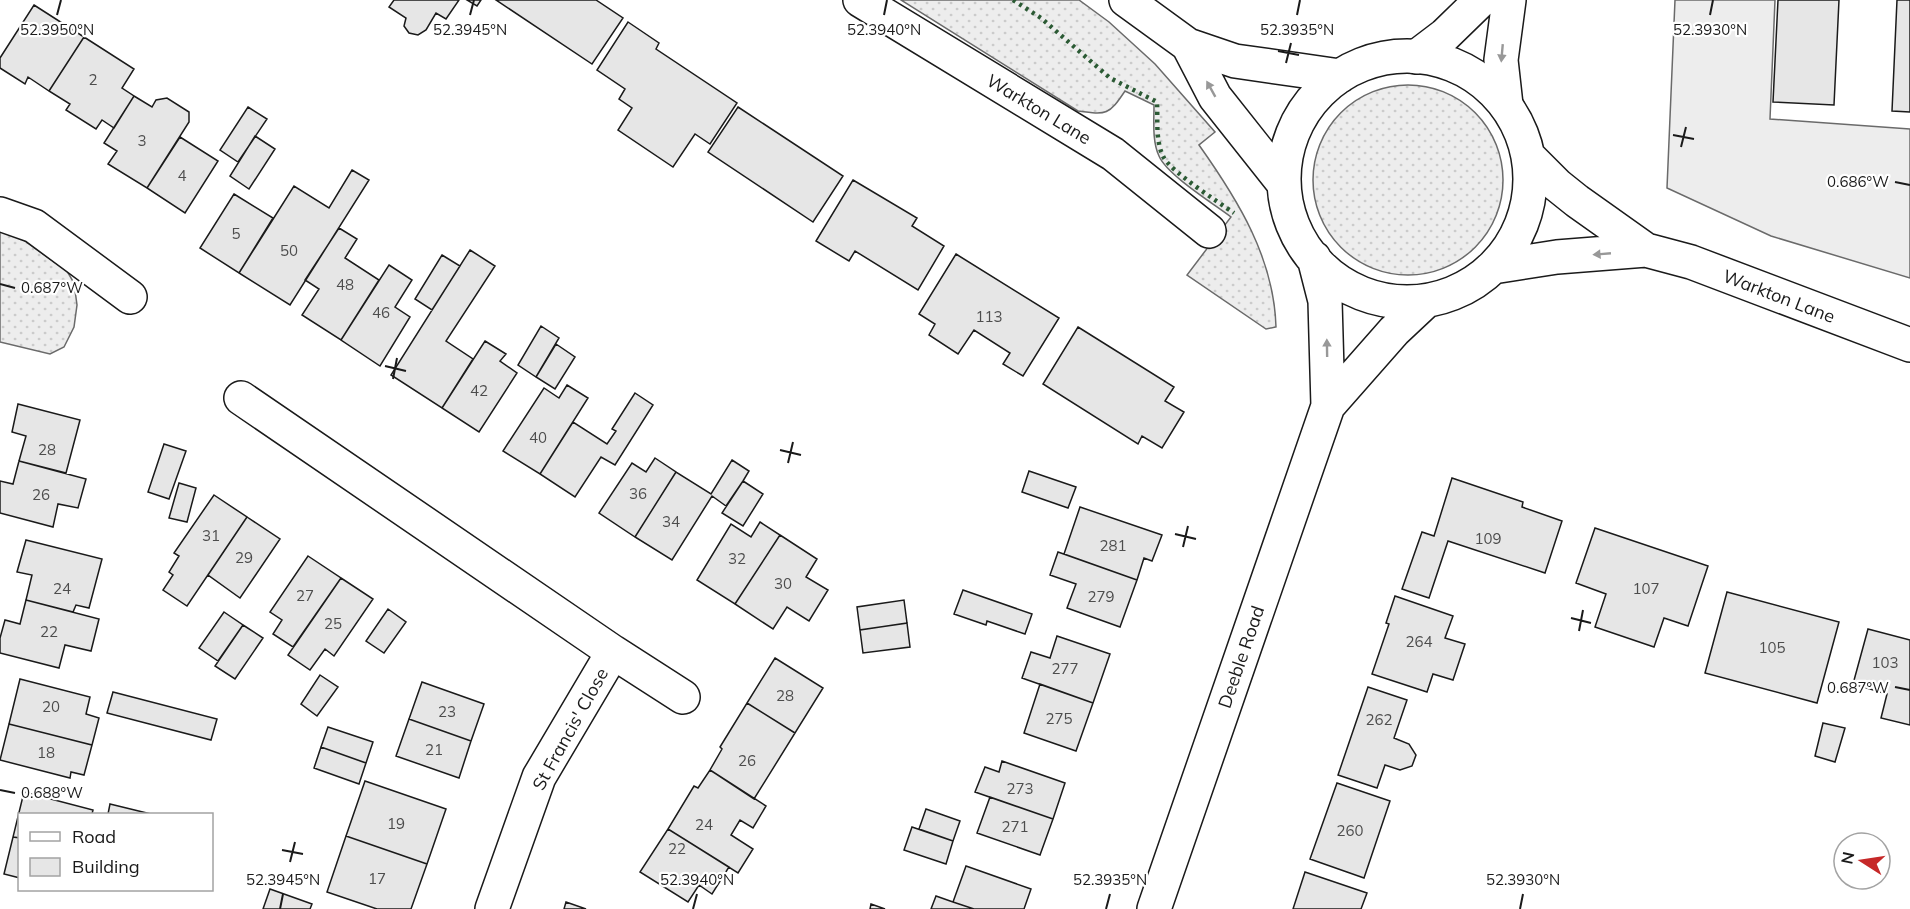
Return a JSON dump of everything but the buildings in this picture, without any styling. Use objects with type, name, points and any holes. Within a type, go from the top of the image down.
[{"type":"street","name":"Warkton Lane","points":[[860,0],[1113,154],[1209,231]]},
{"type":"street","points":[[1126,0],[1188,45],[1235,61],[1277,69],[1341,76]]},
{"type":"street","points":[[1416,57],[1445,35],[1481,0]]},
{"type":"street","points":[[1506,105],[1501,60],[1509,0]]},
{"type":"street","points":[[1188,45],[1215,97],[1284,184]]},
{"type":"street","points":[[1404,55],[1434,58],[1466,70],[1490,87],[1506,105],[1525,139],[1531,178],[1526,216],[1507,254],[1479,281],[1437,300],[1400,303],[1370,298],[1326,273],[1295,232],[1285,200],[1285,159],[1298,122],[1322,90],[1341,76],[1362,64],[1404,55]]},
{"type":"street","name":"Warkton Lane","points":[[1528,156],[1563,191],[1646,250]]},
{"type":"street","points":[[0,214],[34,225],[130,297]]},
{"type":"street","name":"Warkton Lane","points":[[1493,267],[1557,257],[1646,250],[1691,262],[1910,345]]},
{"type":"street","name":"Deeble Road","points":[[1154,909],[1328,406],[1325,301],[1314,258]]},
{"type":"street","name":"Deeble Road","points":[[1328,406],[1394,331],[1426,301]]},
{"type":"street","points":[[241,398],[613,652],[683,697]]},
{"type":"street","name":"St Francis' Close","points":[[492,909],[539,777],[613,652]]},
{"type":"shaded area","points":[[901,0],[1079,0],[1109,22],[1155,64],[1215,132],[1199,145],[1240,209],[1261,254],[1269,277],[1276,327],[1266,329],[1187,275],[1231,217],[1181,180],[1164,164],[1155,144],[1154,105],[1125,91],[1115,105],[1106,112],[1078,111]]},
{"type":"shaded area","points":[[1675,0],[1775,0],[1770,119],[1910,129],[1910,278],[1771,236],[1667,188]]},
{"type":"shaded area","points":[[1417,85],[1427,86],[1453,96],[1468,106],[1482,120],[1499,152],[1503,180],[1502,199],[1492,225],[1482,240],[1468,254],[1453,264],[1427,274],[1399,275],[1389,274],[1363,264],[1348,254],[1334,240],[1324,225],[1314,199],[1313,171],[1314,161],[1324,135],[1334,120],[1348,106],[1363,96],[1389,86]]},
{"type":"shaded area","points":[[0,230],[22,239],[67,271],[74,283],[77,305],[74,327],[64,347],[50,354],[0,342]]},
{"type":"hedge","points":[[1013,0],[1041,18],[1110,78],[1157,102],[1158,138],[1164,158],[1185,179],[1234,213]]}]
